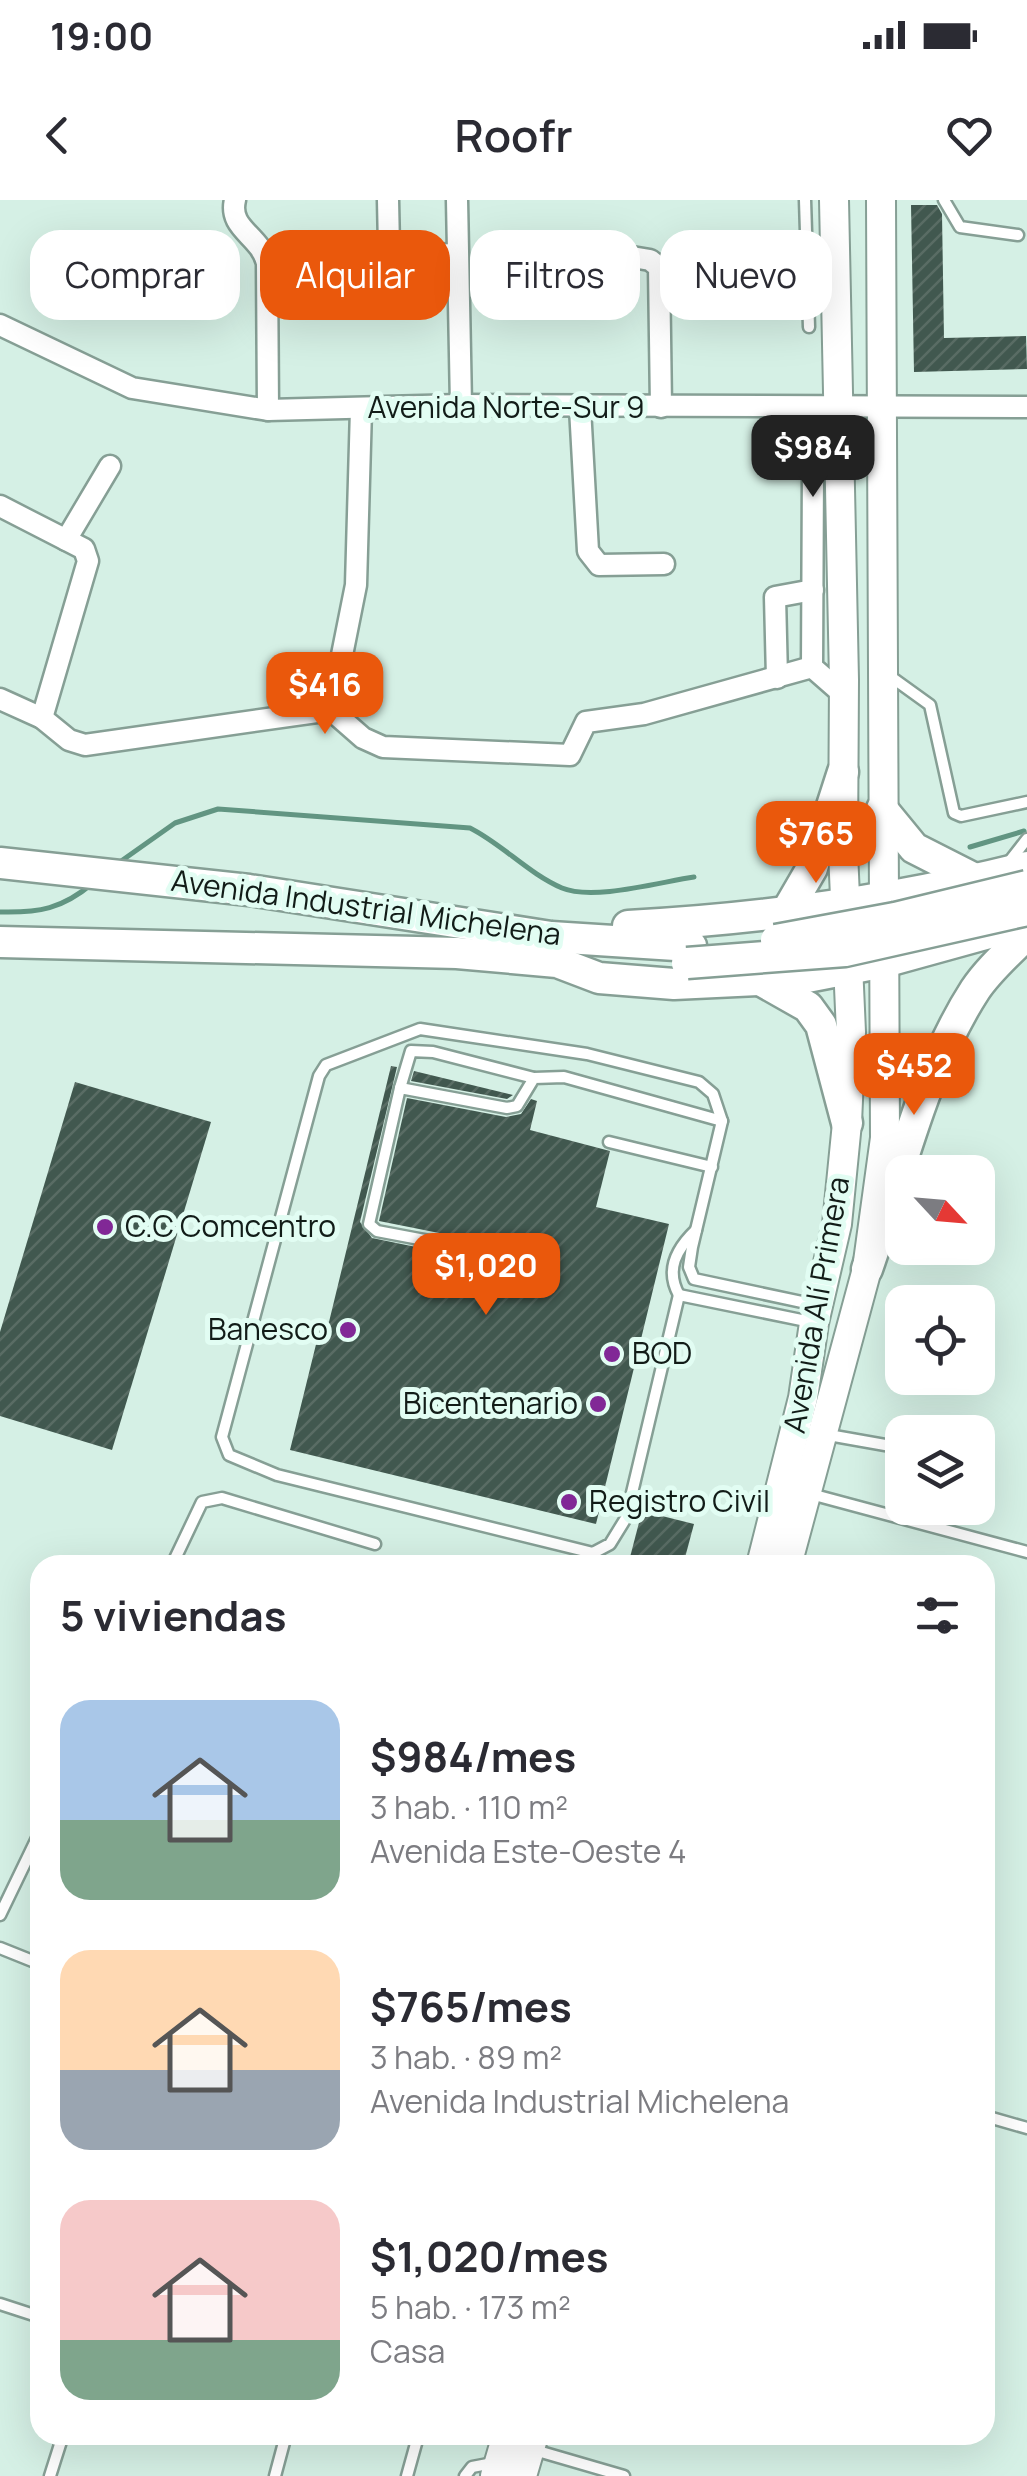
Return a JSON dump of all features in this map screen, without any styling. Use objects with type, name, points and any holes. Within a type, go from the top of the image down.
[{"type":"main road","name":"Avenida Alí Primera","points":[[764,1555],[803,1398],[816,1314],[837,1224],[847,1123],[850,968],[842,786],[844,695],[834,200]]},
{"type":"main road","name":"Avenida Alí Primera","points":[[789,1555],[867,1269],[885,1138],[881,200]]},
{"type":"main road","points":[[787,911],[812,868],[842,786]]},
{"type":"main road","points":[[882,809],[914,848],[1007,877]]},
{"type":"main road","name":"Avenida Industrial Michelena","points":[[0,863],[154,879],[562,950],[599,978],[674,984],[762,981],[850,968],[1027,922]]},
{"type":"main road","points":[[689,954],[844,929],[1007,877]]},
{"type":"main road","name":"Avenida Industrial Michelena","points":[[0,942],[562,950],[598,928],[709,922],[1007,877]]},
{"type":"main road","points":[[562,950],[689,954],[845,952],[1027,910]]},
{"type":"main road","points":[[867,1269],[933,1079],[963,1012],[992,969],[1027,934]]},
{"type":"main road","points":[[762,981],[808,1007],[821,1025],[847,1123]]},
{"type":"main road","points":[[816,1314],[823,1318],[820,1392],[824,1426]]},
{"type":"street","points":[[234,200],[231,214],[236,224],[263,247],[267,263],[268,410]]},
{"type":"street","points":[[388,200],[388,247],[393,256],[457,254]]},
{"type":"street","points":[[457,200],[462,405]]},
{"type":"street","points":[[640,258],[659,267],[661,407]]},
{"type":"street","name":"Avenida Norte-Sur 9","points":[[0,326],[132,388],[268,410],[462,405],[1027,406]]},
{"type":"street","points":[[580,408],[588,551],[600,565],[664,564]]},
{"type":"street","points":[[331,710],[356,586],[361,409]]},
{"type":"street","points":[[840,448],[815,459],[813,470],[812,667],[844,695]]},
{"type":"street","points":[[66,540],[110,466]]},
{"type":"street","points":[[0,506],[84,549],[88,561],[42,718]]},
{"type":"street","points":[[777,678],[776,597],[813,590]]},
{"type":"street","points":[[0,699],[42,718],[69,740],[85,745],[331,710],[363,738],[383,746],[570,754],[586,722],[644,714],[812,667]]},
{"type":"lane","points":[[805,200],[810,327]]},
{"type":"lane","points":[[944,200],[960,227],[1018,235]]},
{"type":"lane","points":[[883,672],[930,705],[954,813],[961,816],[1027,802]]},
{"type":"lane","points":[[1007,877],[1027,839]]},
{"type":"lane","points":[[696,1230],[681,1244],[673,1262],[672,1282],[679,1294],[626,1518],[610,1544],[594,1553],[277,1475],[229,1456],[222,1438],[319,1076],[326,1065],[397,1035],[440,1030],[586,1054],[699,1082],[712,1094],[722,1120],[689,1267],[694,1279],[816,1314]]},
{"type":"lane","points":[[468,1248],[377,1232],[368,1224],[411,1052],[433,1052],[534,1078],[564,1078],[722,1120]]},
{"type":"lane","points":[[400,1088],[508,1108],[517,1106],[534,1078]]},
{"type":"lane","points":[[609,1142],[712,1167]]},
{"type":"lane","points":[[679,1294],[816,1314]]},
{"type":"lane","points":[[824,1426],[885,1443]]},
{"type":"lane","points":[[806,1492],[1027,1552]]},
{"type":"lane","points":[[177,1555],[202,1502],[222,1498],[375,1544]]},
{"type":"lane","points":[[0,1915],[30,1853]]},
{"type":"lane","points":[[0,1948],[30,1960]]},
{"type":"lane","points":[[995,2119],[1027,2128]]},
{"type":"lane","points":[[0,2304],[30,2314]]},
{"type":"lane","points":[[50,2476],[60,2445]]},
{"type":"lane","points":[[274,2476],[283,2445]]},
{"type":"lane","points":[[407,2476],[416,2445]]},
{"type":"lane","points":[[464,2476],[472,2467],[514,2455],[624,2476]]},
{"type":"building","points":[[911,205],[937,205],[942,214],[944,338],[1026,336],[1027,369],[914,372]]},
{"type":"building","points":[[391,1066],[397,1067],[360,1222],[372,1238],[465,1257],[475,1251],[469,1239],[379,1221],[407,1098],[506,1117],[521,1114],[531,1099],[537,1101],[530,1130],[610,1151],[596,1207],[669,1224],[596,1524],[290,1450],[322,1320],[329,1322]]},
{"type":"building","points":[[414,1071],[513,1095],[507,1099],[411,1081]]},
{"type":"building","name":"C.C Comcentro","points":[[75,1082],[211,1122],[112,1450],[0,1416],[0,1332]]},
{"type":"building","points":[[642,1511],[694,1524],[686,1555],[631,1555]]},
{"type":"waterway","points":[[117,864],[175,823],[218,809],[470,828],[550,882],[575,891],[608,892],[694,877]]},
{"type":"waterway","points":[[970,847],[1024,831]]},
{"type":"waterway","points":[[0,912],[50,908],[93,883]]},
{"type":"place","name":"C.C Comcentro","points":[[105,1227]]},
{"type":"place","name":"Banesco","points":[[348,1330]]},
{"type":"place","name":"BOD","points":[[612,1354]]},
{"type":"place","name":"Bicentenario","points":[[598,1404]]},
{"type":"place","name":"Registro Civil","points":[[569,1502]]}]
